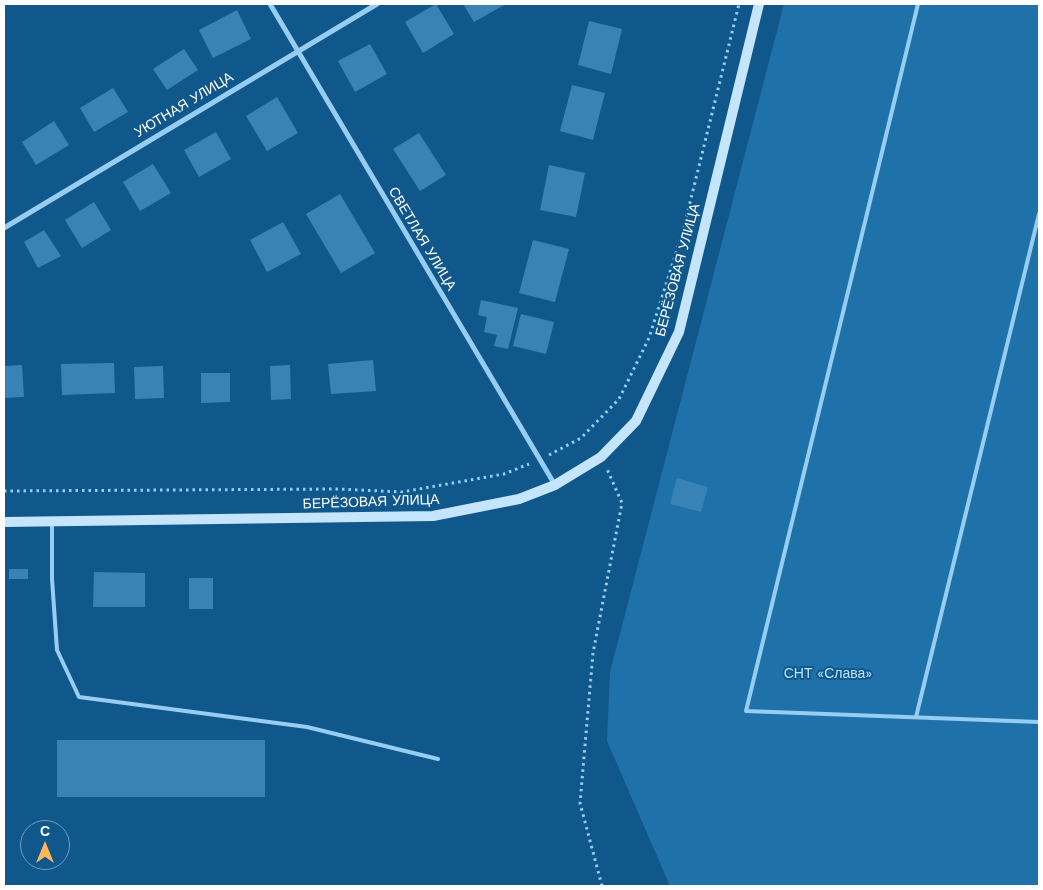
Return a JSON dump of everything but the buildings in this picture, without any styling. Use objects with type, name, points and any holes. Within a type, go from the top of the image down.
[{"type":"main road","name":"БЕРЁЗОВАЯ УЛИЦА","points":[[4,522],[433,516],[519,499],[555,485],[601,457],[636,420],[679,332],[759,4]]},
{"type":"street","name":"СВЕТЛАЯ УЛИЦА","points":[[270,4],[555,485]]},
{"type":"street","name":"УЮТНАЯ УЛИЦА","points":[[4,228],[297,50],[377,4]]},
{"type":"lane","points":[[918,4],[746,712],[1039,722]]},
{"type":"lane","points":[[916,717],[1039,214]]},
{"type":"lane","points":[[52,522],[52,579],[57,650],[79,696],[307,727],[438,758]]},
{"type":"path","points":[[4,490],[338,489],[402,492],[504,474],[540,460],[581,438],[619,399],[650,338],[683,231],[739,4]]},
{"type":"path","points":[[601,457],[622,503],[592,653],[580,803],[602,886]]},
{"type":"green space","name":"СНТ «Слава»","points":[[784,4],[1039,4],[1039,886],[670,886],[607,741],[610,672]]}]
